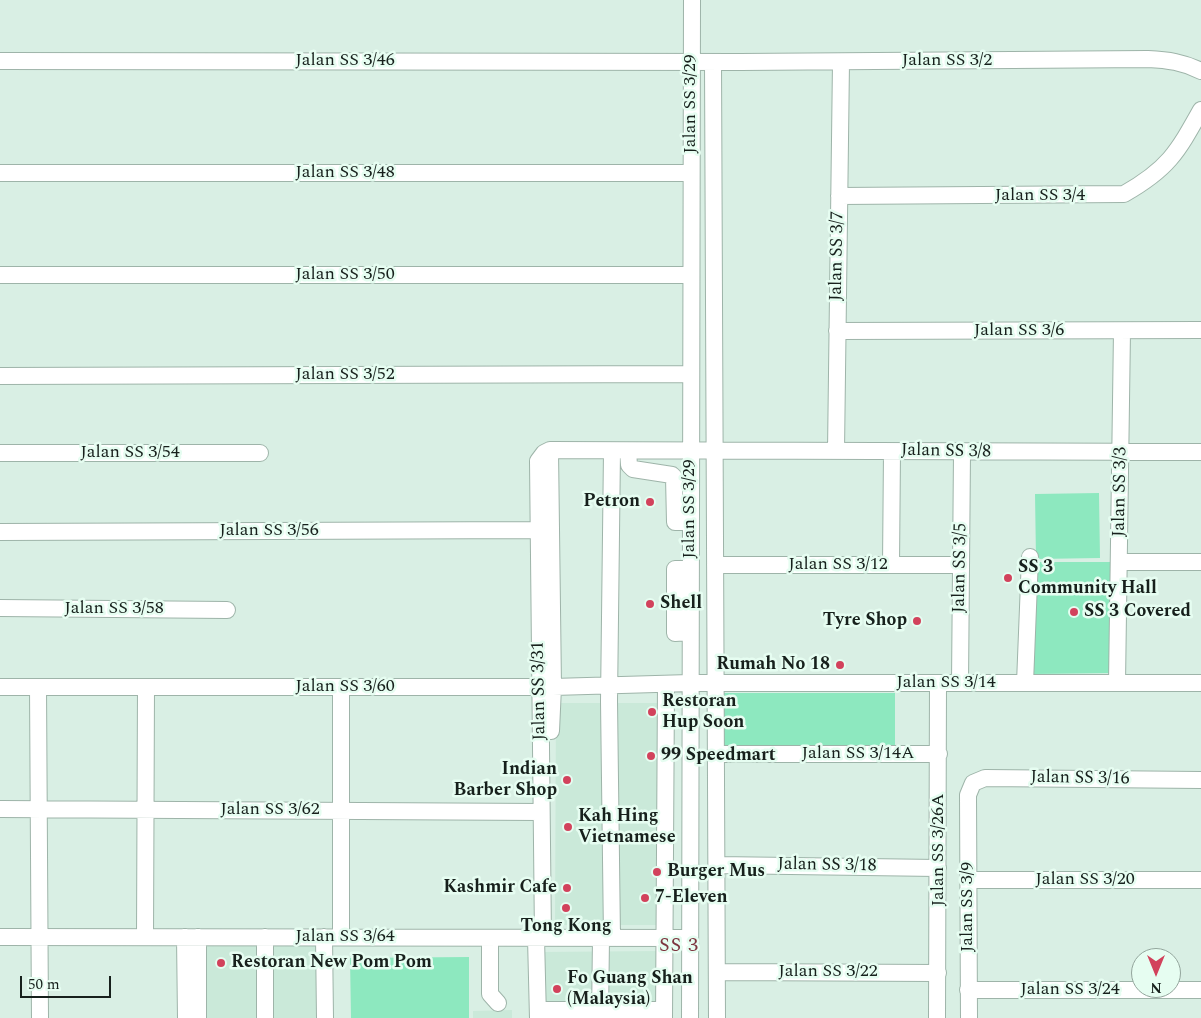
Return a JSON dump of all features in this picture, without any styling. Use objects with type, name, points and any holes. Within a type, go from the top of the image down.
[{"type":"street","name":"Jalan SS 3/29","points":[[690,1018],[692,0]]},
{"type":"street","name":"Jalan SS 3/2","points":[[691,62],[1168,60],[1186,64],[1201,71]]},
{"type":"street","name":"Jalan SS 3/46","points":[[0,61],[691,62]]},
{"type":"street","points":[[713,62],[718,1018]]},
{"type":"street","name":"Jalan SS 3/7","points":[[836,451],[841,62]]},
{"type":"street","name":"Jalan SS 3/4","points":[[839,196],[1107,196],[1124,194],[1147,181],[1167,165],[1183,142],[1201,110]]},
{"type":"street","name":"Jalan SS 3/48","points":[[0,173],[691,173]]},
{"type":"street","name":"Jalan SS 3/50","points":[[0,275],[690,275]]},
{"type":"street","name":"Jalan SS 3/6","points":[[837,331],[1201,330]]},
{"type":"street","name":"Jalan SS 3/3","points":[[1117,683],[1122,453],[1122,331]]},
{"type":"street","name":"Jalan SS 3/52","points":[[0,376],[690,374]]},
{"type":"street","points":[[550,450],[690,451]]},
{"type":"street","name":"Jalan SS 3/31","points":[[544,938],[540,812],[546,687],[550,450],[544,452],[538,461],[537,530],[546,687],[550,734],[544,938]]},
{"type":"street","points":[[620,451],[633,469],[672,475],[674,477],[675,522],[690,522]]},
{"type":"street","points":[[600,1014],[607,938],[611,686],[620,451]]},
{"type":"street","name":"Jalan SS 3/8","points":[[690,451],[1201,452]]},
{"type":"street","points":[[891,565],[892,452]]},
{"type":"street","name":"Jalan SS 3/5","points":[[960,683],[962,452]]},
{"type":"street","name":"Jalan SS 3/54","points":[[0,454],[260,453]]},
{"type":"street","name":"Jalan SS 3/56","points":[[0,532],[537,530]]},
{"type":"street","points":[[1025,683],[1030,557]]},
{"type":"street","points":[[1120,562],[1201,562]]},
{"type":"street","name":"Jalan SS 3/12","points":[[715,565],[961,565]]},
{"type":"street","name":"Jalan SS 3/58","points":[[0,608],[227,610]]},
{"type":"street","name":"Jalan SS 3/60","points":[[0,687],[546,687],[690,683]]},
{"type":"street","name":"Jalan SS 3/14","points":[[690,683],[1201,683]]},
{"type":"street","name":"Jalan SS 3/26A","points":[[937,1018],[938,683]]},
{"type":"street","points":[[544,938],[538,1014],[664,1014],[666,938],[666,684]]},
{"type":"street","points":[[38,687],[40,1018]]},
{"type":"street","points":[[145,937],[146,687]]},
{"type":"street","points":[[325,1018],[333,937],[341,810],[341,687]]},
{"type":"street","name":"Jalan SS 3/14A","points":[[716,754],[939,754]]},
{"type":"street","name":"Jalan SS 3/16","points":[[968,795],[973,783],[985,778],[1201,780]]},
{"type":"street","name":"Jalan SS 3/9","points":[[968,795],[969,1018]]},
{"type":"street","name":"Jalan SS 3/62","points":[[0,809],[540,812]]},
{"type":"street","name":"Jalan SS 3/18","points":[[717,866],[938,868]]},
{"type":"street","name":"Jalan SS 3/20","points":[[968,880],[1201,880]]},
{"type":"street","name":"Jalan SS 3/64","points":[[0,937],[690,938]]},
{"type":"street","points":[[186,1018],[192,937]]},
{"type":"street","points":[[192,937],[198,1018]]},
{"type":"street","points":[[264,937],[265,1018]]},
{"type":"street","points":[[333,937],[335,1018]]},
{"type":"street","points":[[490,938],[490,994],[498,1003]]},
{"type":"street","name":"Jalan SS 3/22","points":[[717,972],[938,973]]},
{"type":"street","name":"Jalan SS 3/24","points":[[968,990],[1201,990]]},
{"type":"shaded area","points":[[556,703],[666,703],[666,925],[555,925]]},
{"type":"shaded area","points":[[321,943],[321,1018],[207,1018],[206,944]]},
{"type":"shaded area","points":[[661,951],[661,1018],[542,1018],[542,952]]},
{"type":"shaded area","points":[[512,1010],[512,1018],[473,1018],[473,1011]]},
{"type":"green space","points":[[1099,493],[1100,558],[1036,559],[1035,494]]},
{"type":"green space","points":[[1032,562],[1115,562],[1116,673],[1033,674]]},
{"type":"green space","points":[[724,693],[895,693],[895,750],[724,750]]},
{"type":"green space","points":[[469,957],[469,1018],[351,1018],[350,958]]},
{"type":"place","name":"Petron","points":[[650,502]]},
{"type":"place","name":"SS 3 Community Hall","points":[[1008,578]]},
{"type":"place","name":"Shell","points":[[650,604]]},
{"type":"place","name":"SS 3 Covered","points":[[1074,612]]},
{"type":"place","name":"Tyre Shop","points":[[917,621]]},
{"type":"place","name":"Rumah No 18","points":[[840,665]]},
{"type":"place","name":"Restoran Hup Soon","points":[[652,712]]},
{"type":"place","name":"99 Speedmart","points":[[651,756]]},
{"type":"place","name":"Indian Barber Shop","points":[[567,780]]},
{"type":"place","name":"Kah Hing Vietnamese","points":[[568,827]]},
{"type":"place","name":"Burger Mus","points":[[657,872]]},
{"type":"place","name":"Kashmir Cafe","points":[[567,888]]},
{"type":"place","name":"7-Eleven","points":[[645,898]]},
{"type":"place","name":"Tong Kong","points":[[566,908]]},
{"type":"place","name":"Restoran New Pom Pom","points":[[221,963]]},
{"type":"place","name":"Fo Guang Shan (Malaysia)","points":[[557,989]]},
{"type":"district","name":"SS 3","points":[[679,947]]}]
